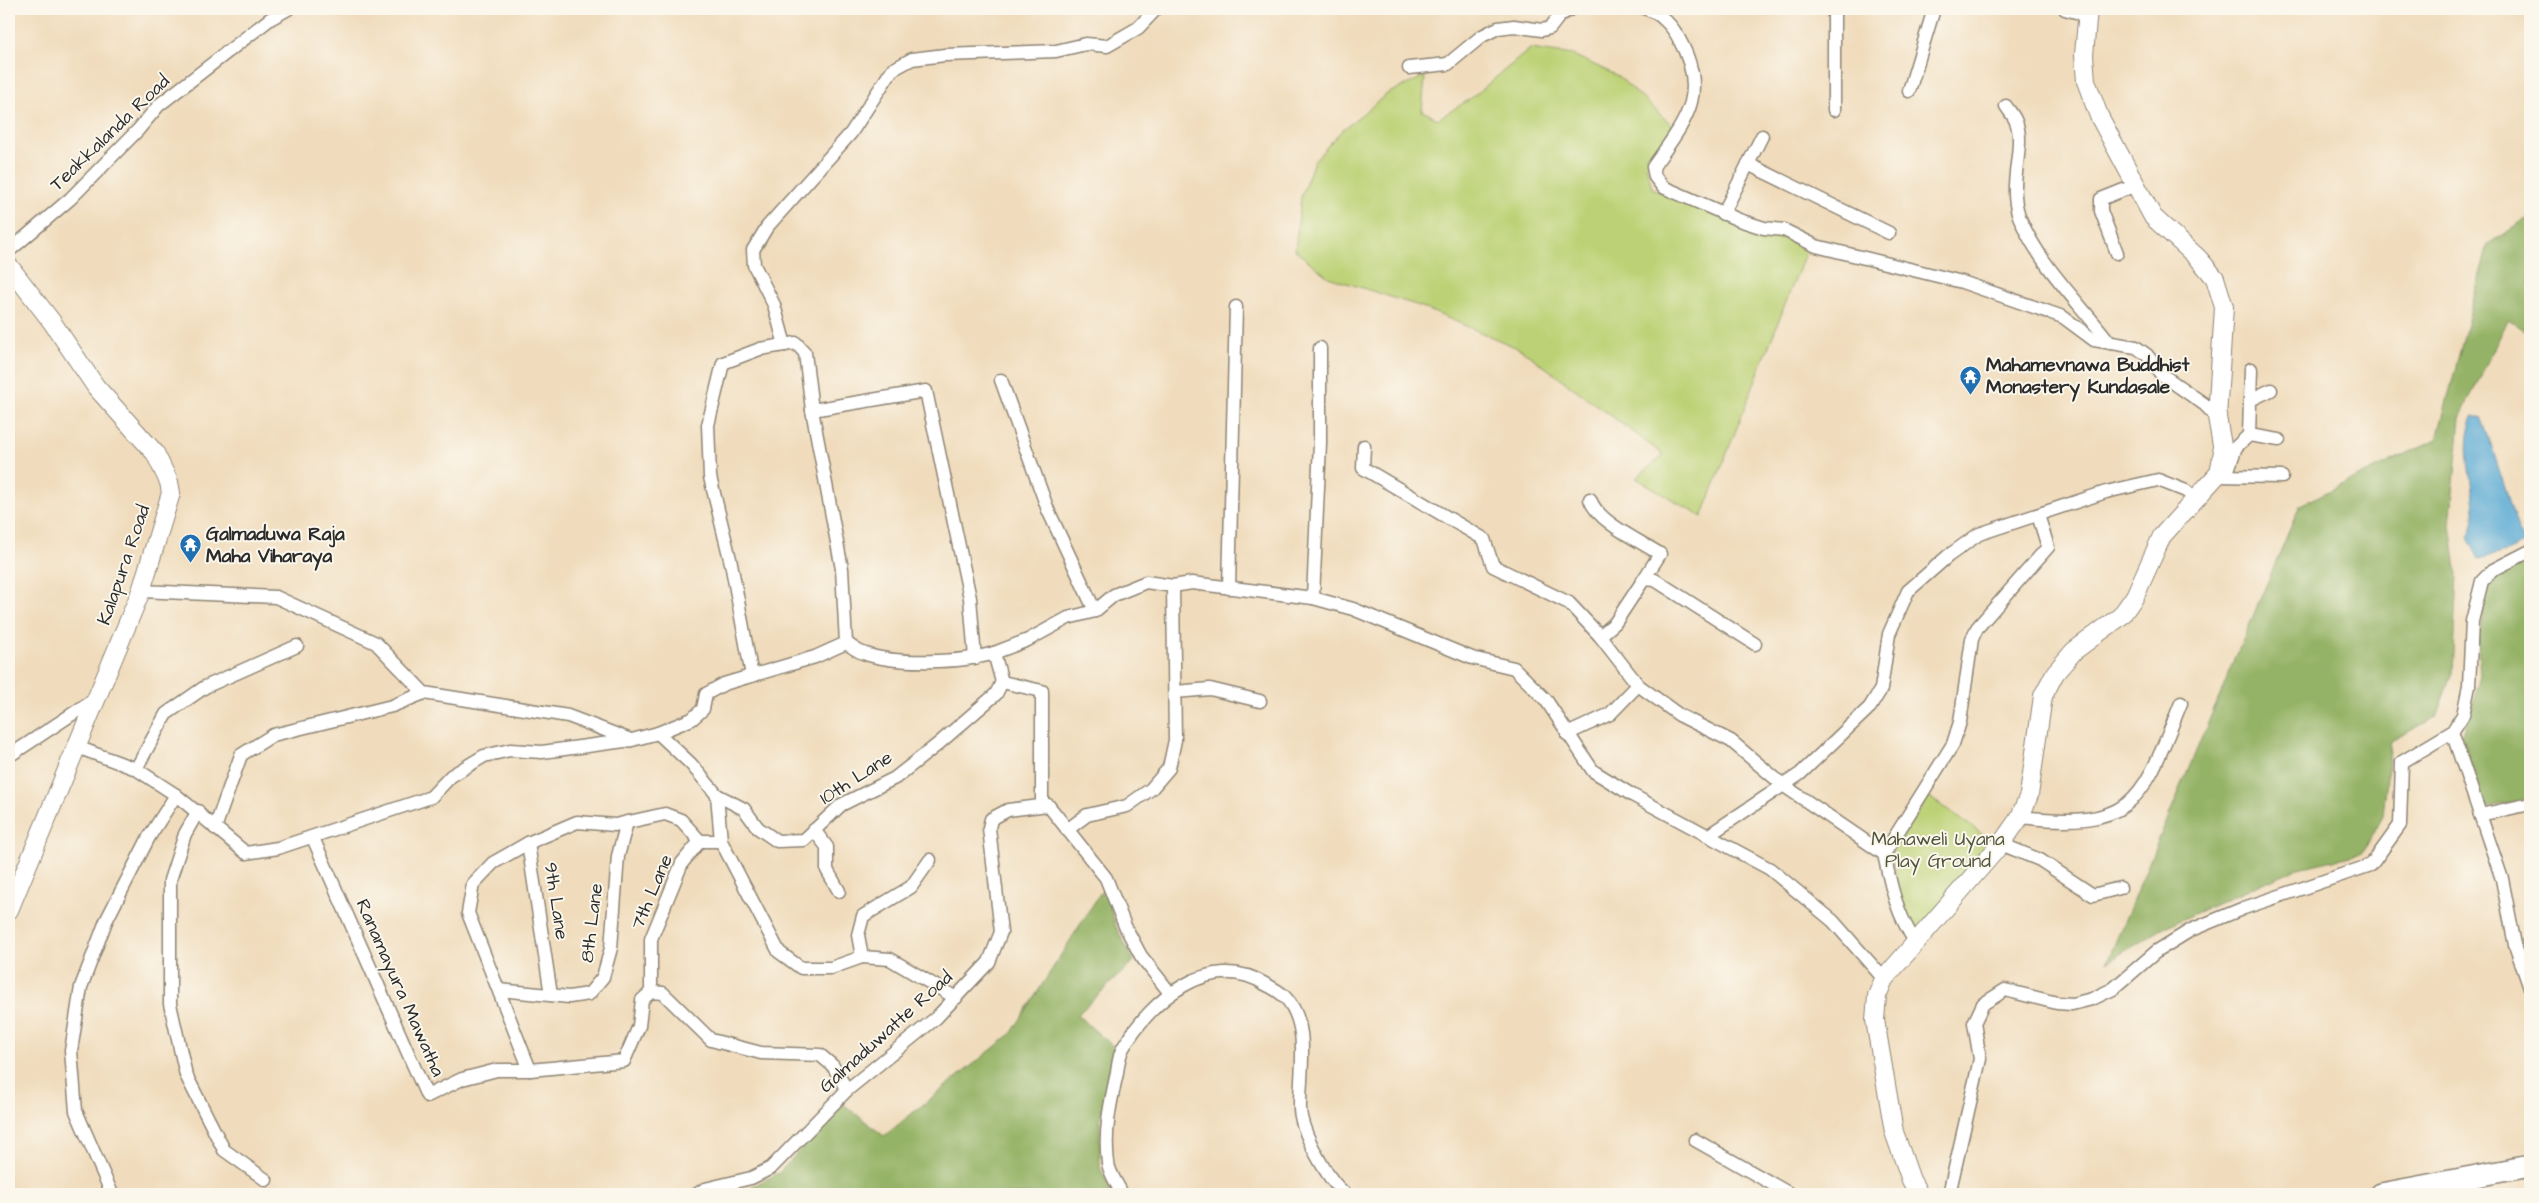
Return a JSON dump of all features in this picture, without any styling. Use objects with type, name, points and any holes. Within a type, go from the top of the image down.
[{"type":"highway","points":[[2381,1194],[2530,1166]]},
{"type":"street","name":"Teakkalanda Road","points":[[9,251],[70,199],[138,130],[159,105],[270,19],[288,9]]},
{"type":"street","points":[[785,344],[774,305],[754,265],[753,250],[767,227],[851,133],[892,70],[912,59],[945,55],[1056,51],[1086,44],[1107,46],[1138,28],[1156,9]]},
{"type":"street","points":[[1409,68],[1448,64],[1482,36],[1498,28],[1514,26],[1542,30],[1550,28],[1560,15],[1571,9]]},
{"type":"street","points":[[1646,9],[1673,28],[1686,51],[1693,71],[1694,93],[1688,112],[1678,131],[1653,167],[1656,177],[1663,187],[1723,214],[1764,228],[1784,230],[1816,246],[1962,282],[2063,317],[2094,340],[2136,347],[2147,355],[2161,374],[2204,404],[2217,417]]},
{"type":"street","points":[[1834,9],[1834,110]]},
{"type":"street","points":[[1910,91],[1934,9]]},
{"type":"street","points":[[2065,9],[2088,12],[2084,55],[2086,81],[2099,116],[2153,217],[2199,259],[2215,278],[2224,307],[2217,417],[2223,451],[2218,475]]},
{"type":"street","points":[[2006,106],[2016,121],[2019,135],[2014,196],[2019,216],[2035,246],[2110,343]]},
{"type":"street","points":[[1723,214],[1762,136]]},
{"type":"street","points":[[1748,164],[1889,233]]},
{"type":"street","points":[[2117,253],[2102,211],[2101,199],[2136,186]]},
{"type":"street","name":"Kalapura Road","points":[[9,266],[52,322],[96,387],[154,454],[169,482],[171,493],[141,591],[9,910]]},
{"type":"street","points":[[1229,588],[1236,307]]},
{"type":"street","points":[[752,676],[731,563],[710,477],[708,425],[723,363],[760,349],[796,343],[805,353],[812,410],[842,569],[846,643]]},
{"type":"street","points":[[1313,598],[1320,443],[1320,348]]},
{"type":"street","points":[[1919,1194],[1911,1180],[1894,1132],[1875,1020],[1877,996],[1884,979],[2001,844],[2020,817],[2029,795],[2043,696],[2055,673],[2074,651],[2121,616],[2134,596],[2162,536],[2218,475],[2228,470],[2236,447],[2249,435],[2252,369]]},
{"type":"street","points":[[1001,380],[1048,510],[1095,611]]},
{"type":"street","points":[[2250,400],[2271,390]]},
{"type":"street","points":[[812,410],[926,391],[970,598],[975,658]]},
{"type":"street","points":[[2249,435],[2279,440]]},
{"type":"street","points":[[1364,446],[1363,468],[1484,539],[1493,566],[1569,603],[1600,636],[1638,684],[1679,715],[1731,741],[1783,785],[1884,854]]},
{"type":"street","points":[[2218,475],[2282,476]]},
{"type":"street","points":[[1709,835],[1800,774],[1870,707],[1881,689],[1889,634],[1908,591],[1948,556],[1979,534],[2106,492],[2158,480],[2186,491],[2196,499]]},
{"type":"street","points":[[1590,499],[1593,509],[1607,521],[1660,554],[1615,623],[1600,636]]},
{"type":"street","points":[[1916,943],[1903,924],[1892,896],[1884,854],[1953,744],[1960,722],[1972,639],[1977,628],[2048,547],[2038,515]]},
{"type":"street","points":[[1948,1194],[1980,1059],[1974,1023],[1983,1004],[2005,990],[2056,1003],[2072,1004],[2092,999],[2113,989],[2157,951],[2191,930],[2244,908],[2371,865],[2400,825],[2402,762],[2452,732],[2463,714],[2469,686],[2472,622],[2482,582],[2493,570],[2530,552]]},
{"type":"street","points":[[1644,579],[1655,580],[1755,644]]},
{"type":"street","points":[[846,643],[862,653],[886,658],[960,661],[975,658],[1028,640],[1068,618],[1095,611],[1114,595],[1146,582],[1174,586],[1192,582],[1313,598],[1353,609],[1472,658],[1514,668],[1546,700],[1593,771],[1632,795],[1770,869],[1834,921],[1884,979]]},
{"type":"street","points":[[1067,830],[1087,815],[1127,806],[1151,789],[1169,768],[1175,740],[1174,586]]},
{"type":"street","points":[[141,591],[276,597],[376,643],[424,693]]},
{"type":"street","points":[[77,747],[136,769],[176,795],[246,853],[278,848],[312,838],[432,797],[450,776],[484,756],[510,750],[542,752],[632,740],[658,733],[692,719],[703,709],[706,694],[724,684],[815,657],[846,643]]},
{"type":"street","points":[[136,769],[166,714],[206,687],[297,646]]},
{"type":"street","points":[[994,653],[1002,682],[1042,691],[1042,805],[1048,805],[1106,878],[1125,926],[1141,956],[1170,993]]},
{"type":"street","name":"10th Lane","points":[[658,733],[691,764],[717,794],[744,809],[758,828],[777,841],[804,840],[841,805],[895,778],[937,745],[996,694],[1002,682]]},
{"type":"street","points":[[1567,734],[1610,714],[1638,684]]},
{"type":"street","points":[[1175,692],[1210,689],[1260,701]]},
{"type":"street","points":[[215,828],[241,755],[273,735],[392,706],[424,693],[568,716],[632,740]]},
{"type":"street","points":[[9,756],[95,700]]},
{"type":"street","points":[[2020,817],[2052,820],[2100,818],[2121,809],[2140,793],[2154,770],[2180,703]]},
{"type":"street","points":[[2452,732],[2502,879],[2515,945],[2530,988]]},
{"type":"street","points":[[717,794],[722,842],[780,952],[802,968],[831,968],[862,957],[890,959],[956,998]]},
{"type":"street","points":[[112,1194],[76,1111],[71,1052],[81,988],[106,921],[149,837],[176,795]]},
{"type":"street","points":[[2480,816],[2530,804]]},
{"type":"street","name":"Galmaduwatte Road","points":[[697,1194],[705,1190],[751,1178],[771,1168],[847,1090],[936,1018],[989,962],[1002,932],[989,828],[991,819],[1008,810],[1042,805]]},
{"type":"street","points":[[198,812],[185,834],[170,880],[170,1004],[186,1074],[224,1150],[266,1180]]},
{"type":"street","points":[[530,1070],[468,913],[473,884],[493,863],[528,843],[578,822],[615,825],[665,814],[681,820],[700,841],[722,842]]},
{"type":"street","name":"8th Lane","points":[[500,990],[569,997],[589,994],[604,977],[611,948],[618,856],[627,822]]},
{"type":"street","points":[[814,830],[827,847],[827,870],[839,890]]},
{"type":"street","name":"Ranamayura Mawatha","points":[[312,838],[428,1096],[462,1079],[497,1070],[530,1070],[624,1062],[639,1026],[642,1000],[651,992]]},
{"type":"street","name":"7th Lane","points":[[651,992],[651,939],[682,863],[700,841]]},
{"type":"street","name":"9th Lane","points":[[528,843],[552,995]]},
{"type":"street","points":[[2001,844],[2040,860],[2093,895],[2120,888]]},
{"type":"street","points":[[862,957],[858,935],[863,916],[911,887],[930,860]]},
{"type":"street","points":[[1122,1194],[1108,1166],[1107,1120],[1122,1050],[1148,1012],[1170,993],[1202,976],[1226,972],[1241,973],[1259,980],[1284,995],[1293,1007],[1301,1033],[1300,1112],[1318,1160],[1346,1194]]},
{"type":"street","points":[[651,992],[663,993],[711,1040],[761,1053],[820,1055],[833,1066],[847,1090]]},
{"type":"street","points":[[1695,1140],[1790,1194]]},
{"type":"green space","points":[[1530,49],[1573,55],[1618,76],[1673,126],[1646,165],[1652,188],[1760,234],[1783,237],[1806,251],[1702,517],[1636,478],[1664,455],[1522,350],[1419,306],[1328,277],[1295,250],[1301,197],[1314,161],[1341,131],[1387,94],[1425,76],[1422,111],[1438,119],[1470,99]]},
{"type":"green space","points":[[2530,217],[2530,334],[2508,320],[2460,418],[2450,525],[2457,575],[2452,673],[2436,717],[2391,741],[2383,815],[2363,853],[2295,869],[2167,926],[2107,962],[2300,505],[2437,439],[2488,244]]},
{"type":"green space","points":[[2530,559],[2530,798],[2485,808],[2461,735],[2471,711],[2480,675],[2478,644],[2487,587],[2499,575]]},
{"type":"green space","name":"Mahaweli Uyana Play Ground","points":[[1929,797],[1991,840],[1916,934],[1903,911],[1891,852]]},
{"type":"green space","points":[[1104,887],[1116,927],[1134,961],[1077,1015],[1114,1047],[1100,1119],[1100,1168],[1113,1194],[751,1194],[751,1187],[779,1173],[842,1103],[884,1136],[1011,1034]]},
{"type":"water","points":[[2473,417],[2481,417],[2487,432],[2523,544],[2506,552],[2479,559],[2468,538],[2474,514],[2467,451],[2469,428]]},
{"type":"place","name":"Mahamevnawa Buddhist Monastery Kundasale","points":[[1970,395]]},
{"type":"place","name":"Galmaduwa Raja Maha Viharaya","points":[[190,564]]}]
